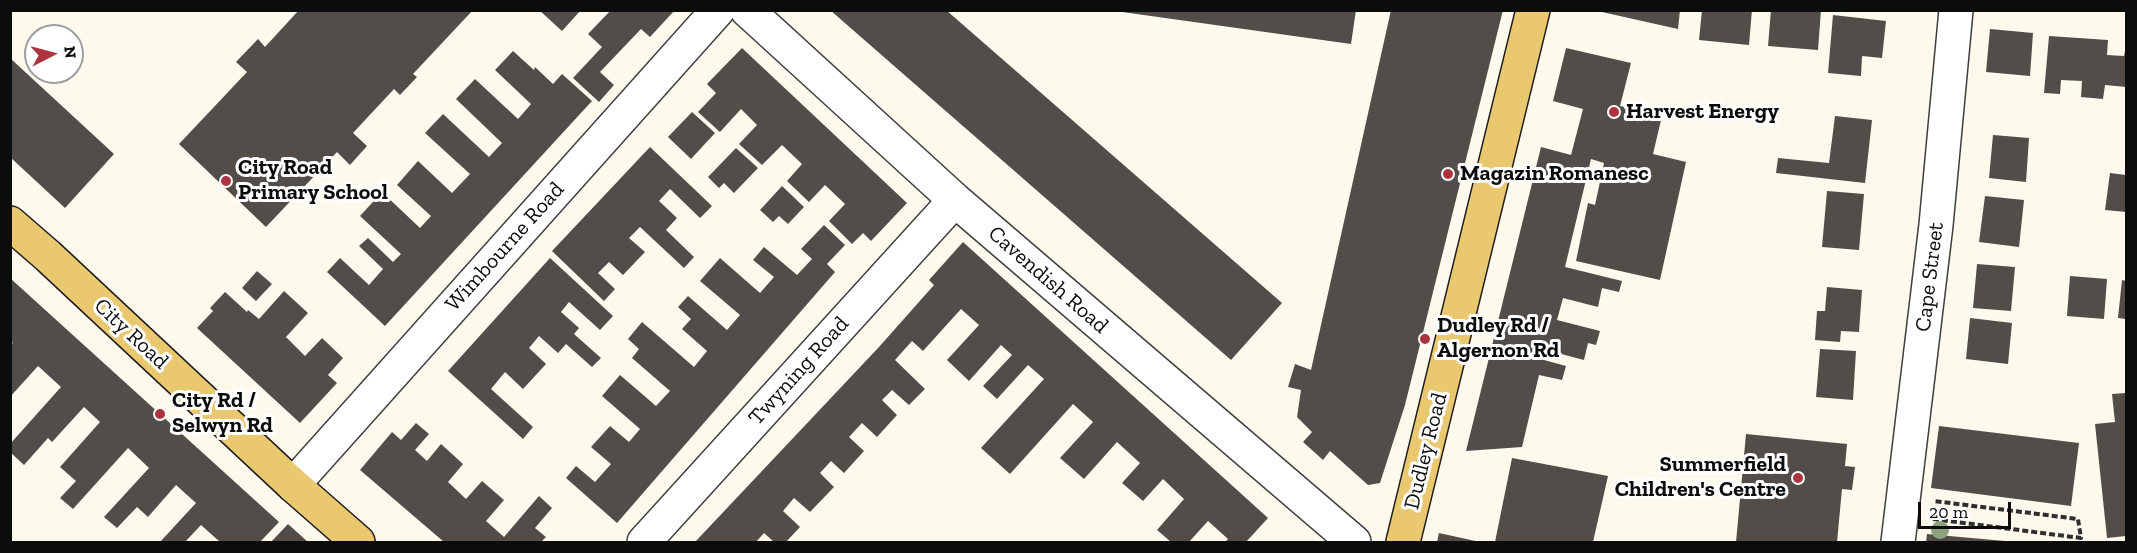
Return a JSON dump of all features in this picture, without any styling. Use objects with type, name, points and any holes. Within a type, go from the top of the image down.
[{"type":"main road","name":"Dudley Road","points":[[1403,543],[1533,10]]},
{"type":"main road","name":"City Road","points":[[10,223],[358,543]]},
{"type":"street","name":"Wimbourne Road","points":[[293,485],[718,10]]},
{"type":"street","name":"Cavendish Road","points":[[747,10],[955,200],[1354,543]]},
{"type":"street","name":"Cape Street","points":[[1901,518],[1936,225],[1956,10]]},
{"type":"street","name":"Twyning Road","points":[[644,543],[955,200]]},
{"type":"path","points":[[1901,518],[2078,519],[2081,538],[1901,518]]},
{"type":"building","points":[[299,10],[473,10],[413,74],[417,77],[400,95],[394,89],[353,133],[367,146],[350,165],[337,152],[266,227],[179,144],[247,72],[236,62],[258,39],[265,47]]},
{"type":"building","points":[[539,10],[581,10],[562,31]]},
{"type":"building","points":[[611,10],[675,10],[650,37],[641,29],[600,72],[614,85],[599,102],[573,78],[602,47],[588,34]]},
{"type":"building","points":[[830,10],[946,10],[1282,303],[1231,360]]},
{"type":"building","points":[[1108,10],[1356,10],[1351,44]]},
{"type":"building","points":[[1391,10],[1503,10],[1405,405],[1380,483],[1368,485],[1330,451],[1323,460],[1303,442],[1312,432],[1297,417],[1301,390],[1288,387],[1295,364],[1311,370]]},
{"type":"building","points":[[1593,10],[1680,10],[1678,29]]},
{"type":"building","points":[[1702,10],[1752,10],[1749,45],[1699,40]]},
{"type":"building","points":[[1771,10],[1821,10],[1818,50],[1768,46]]},
{"type":"building","points":[[1833,15],[1886,21],[1882,58],[1862,56],[1861,76],[1828,73]]},
{"type":"building","points":[[1990,29],[2033,33],[2030,76],[1986,72]]},
{"type":"building","points":[[2049,36],[2108,40],[2107,55],[2124,56],[2126,51],[2126,87],[2105,85],[2103,99],[2081,97],[2082,81],[2061,80],[2060,94],[2044,93]]},
{"type":"building","points":[[742,48],[907,203],[871,241],[863,233],[852,244],[829,221],[845,204],[825,185],[809,202],[787,181],[802,164],[782,145],[762,165],[739,144],[757,125],[741,109],[720,132],[698,112],[716,93],[707,84]]},
{"type":"building","points":[[1566,48],[1631,63],[1620,106],[1662,116],[1653,154],[1686,162],[1660,280],[1576,261],[1588,203],[1595,205],[1604,163],[1591,159],[1565,267],[1622,281],[1619,292],[1602,288],[1598,307],[1563,298],[1557,320],[1600,331],[1596,345],[1588,343],[1584,360],[1546,350],[1544,360],[1566,366],[1562,380],[1539,375],[1522,447],[1466,451],[1541,147],[1571,155],[1583,109],[1553,101]]},
{"type":"building","points":[[513,51],[553,84],[562,74],[592,101],[385,326],[327,272],[340,258],[369,285],[383,269],[359,246],[368,238],[393,262],[401,254],[360,216],[382,192],[420,228],[431,216],[397,185],[418,161],[452,193],[470,174],[425,133],[443,114],[489,157],[502,143],[456,99],[475,79],[518,119],[531,104],[495,70]]},
{"type":"building","points":[[10,58],[24,71],[24,84],[38,84],[114,154],[65,208],[10,157]]},
{"type":"building","points":[[692,112],[715,133],[691,159],[668,137]]},
{"type":"building","points":[[1835,116],[1872,120],[1865,183],[1776,173],[1778,158],[1829,163]]},
{"type":"building","points":[[1993,135],[2029,138],[2026,182],[1989,178]]},
{"type":"building","points":[[650,147],[712,206],[700,218],[670,189],[659,201],[677,218],[666,230],[694,257],[684,268],[640,227],[629,238],[645,252],[623,275],[609,262],[598,273],[615,289],[604,301],[552,251]]},
{"type":"building","points":[[736,148],[758,168],[734,193],[724,183],[719,188],[708,177]]},
{"type":"building","points":[[2110,173],[2126,175],[2126,212],[2105,210]]},
{"type":"building","points":[[782,186],[804,207],[788,224],[779,216],[773,222],[760,210]]},
{"type":"building","points":[[1827,191],[1864,194],[1859,250],[1822,247]]},
{"type":"building","points":[[1985,196],[2024,200],[2019,247],[1979,242]]},
{"type":"building","points":[[824,225],[845,245],[827,264],[835,272],[617,523],[566,478],[576,466],[595,482],[611,464],[591,447],[610,426],[629,442],[640,429],[602,396],[620,375],[656,406],[670,391],[632,358],[639,349],[628,339],[642,322],[694,367],[707,351],[682,329],[691,319],[678,307],[688,296],[727,330],[740,315],[700,281],[720,258],[760,293],[774,277],[753,260],[764,247],[797,275],[812,259],[801,249]]},
{"type":"building","points":[[963,242],[1268,518],[1246,542],[1225,542],[1228,539],[1208,521],[1189,542],[1171,542],[1157,530],[1184,499],[1163,479],[1143,501],[1122,483],[1140,463],[1117,442],[1084,479],[1060,458],[1093,422],[1073,404],[1010,474],[981,448],[1044,379],[1028,365],[997,399],[983,386],[1012,355],[1001,345],[969,381],[947,360],[979,325],[961,309],[923,351],[912,341],[895,360],[925,389],[909,405],[892,390],[882,400],[897,415],[877,437],[862,423],[849,437],[864,451],[844,473],[831,461],[820,473],[834,487],[810,512],[794,498],[783,511],[800,527],[786,542],[774,542],[764,533],[756,542],[695,542],[879,347],[934,285],[929,280]]},
{"type":"building","points":[[550,258],[613,316],[600,330],[569,302],[561,312],[579,328],[574,334],[601,358],[592,367],[566,344],[558,353],[539,336],[529,348],[546,364],[523,389],[505,372],[491,389],[533,427],[523,439],[448,371]]},
{"type":"building","points":[[1977,264],[2015,267],[2011,311],[1973,308]]},
{"type":"building","points":[[257,271],[272,284],[256,301],[242,288]]},
{"type":"building","points":[[2070,276],[2107,279],[2104,319],[2067,316]]},
{"type":"building","points":[[10,278],[279,522],[260,542],[220,542],[201,525],[185,542],[160,542],[196,503],[176,485],[148,517],[137,507],[117,528],[104,517],[149,468],[128,448],[73,509],[60,498],[76,481],[60,467],[100,422],[84,407],[52,442],[48,438],[24,465],[10,452],[10,444],[61,387],[38,366],[10,397],[10,345],[13,343],[10,340]]},
{"type":"building","points":[[2122,280],[2126,281],[2126,319],[2118,318]]},
{"type":"building","points":[[1827,287],[1862,290],[1859,332],[1841,331],[1840,342],[1815,340],[1817,311],[1825,311]]},
{"type":"building","points":[[284,291],[308,313],[286,337],[305,356],[322,338],[343,358],[328,375],[337,383],[300,423],[197,328],[213,311],[210,308],[225,292],[247,312],[248,310],[259,319]]},
{"type":"building","points":[[1970,318],[2012,323],[2008,364],[1966,359]]},
{"type":"building","points":[[1820,349],[1856,351],[1853,400],[1816,397]]},
{"type":"building","points":[[2126,393],[2126,536],[2107,538],[2095,424],[2115,422],[2112,394]]},
{"type":"building","points":[[416,423],[429,434],[415,450],[427,461],[441,444],[463,464],[448,482],[466,499],[482,481],[504,500],[486,521],[504,537],[539,496],[552,508],[535,528],[546,537],[541,542],[444,542],[360,470],[392,432],[401,440]]},
{"type":"building","points":[[1939,426],[2079,443],[2071,506],[1931,488]]},
{"type":"building","name":"Summerfield Children's Centre","points":[[1746,434],[1847,444],[1845,466],[1855,467],[1852,490],[1842,489],[1837,542],[1736,542]]},
{"type":"building","points":[[1512,458],[1608,476],[1593,542],[1495,542]]},
{"type":"building","points":[[288,524],[308,542],[271,542]]},
{"type":"building","points":[[1439,533],[1480,542],[1437,542]]},
{"type":"building","points":[[1927,534],[2005,541],[2005,542],[1926,542]]},
{"type":"place","name":"Harvest Energy","points":[[1614,112]]},
{"type":"place","name":"Magazin Romanesc","points":[[1448,174]]},
{"type":"place","name":"City Road Primary School","points":[[226,181]]},
{"type":"place","name":"Dudley Rd / Algernon Rd","points":[[1425,339]]},
{"type":"place","name":"City Rd / Selwyn Rd","points":[[160,414]]},
{"type":"place","name":"Summerfield Children's Centre","points":[[1798,478]]}]
